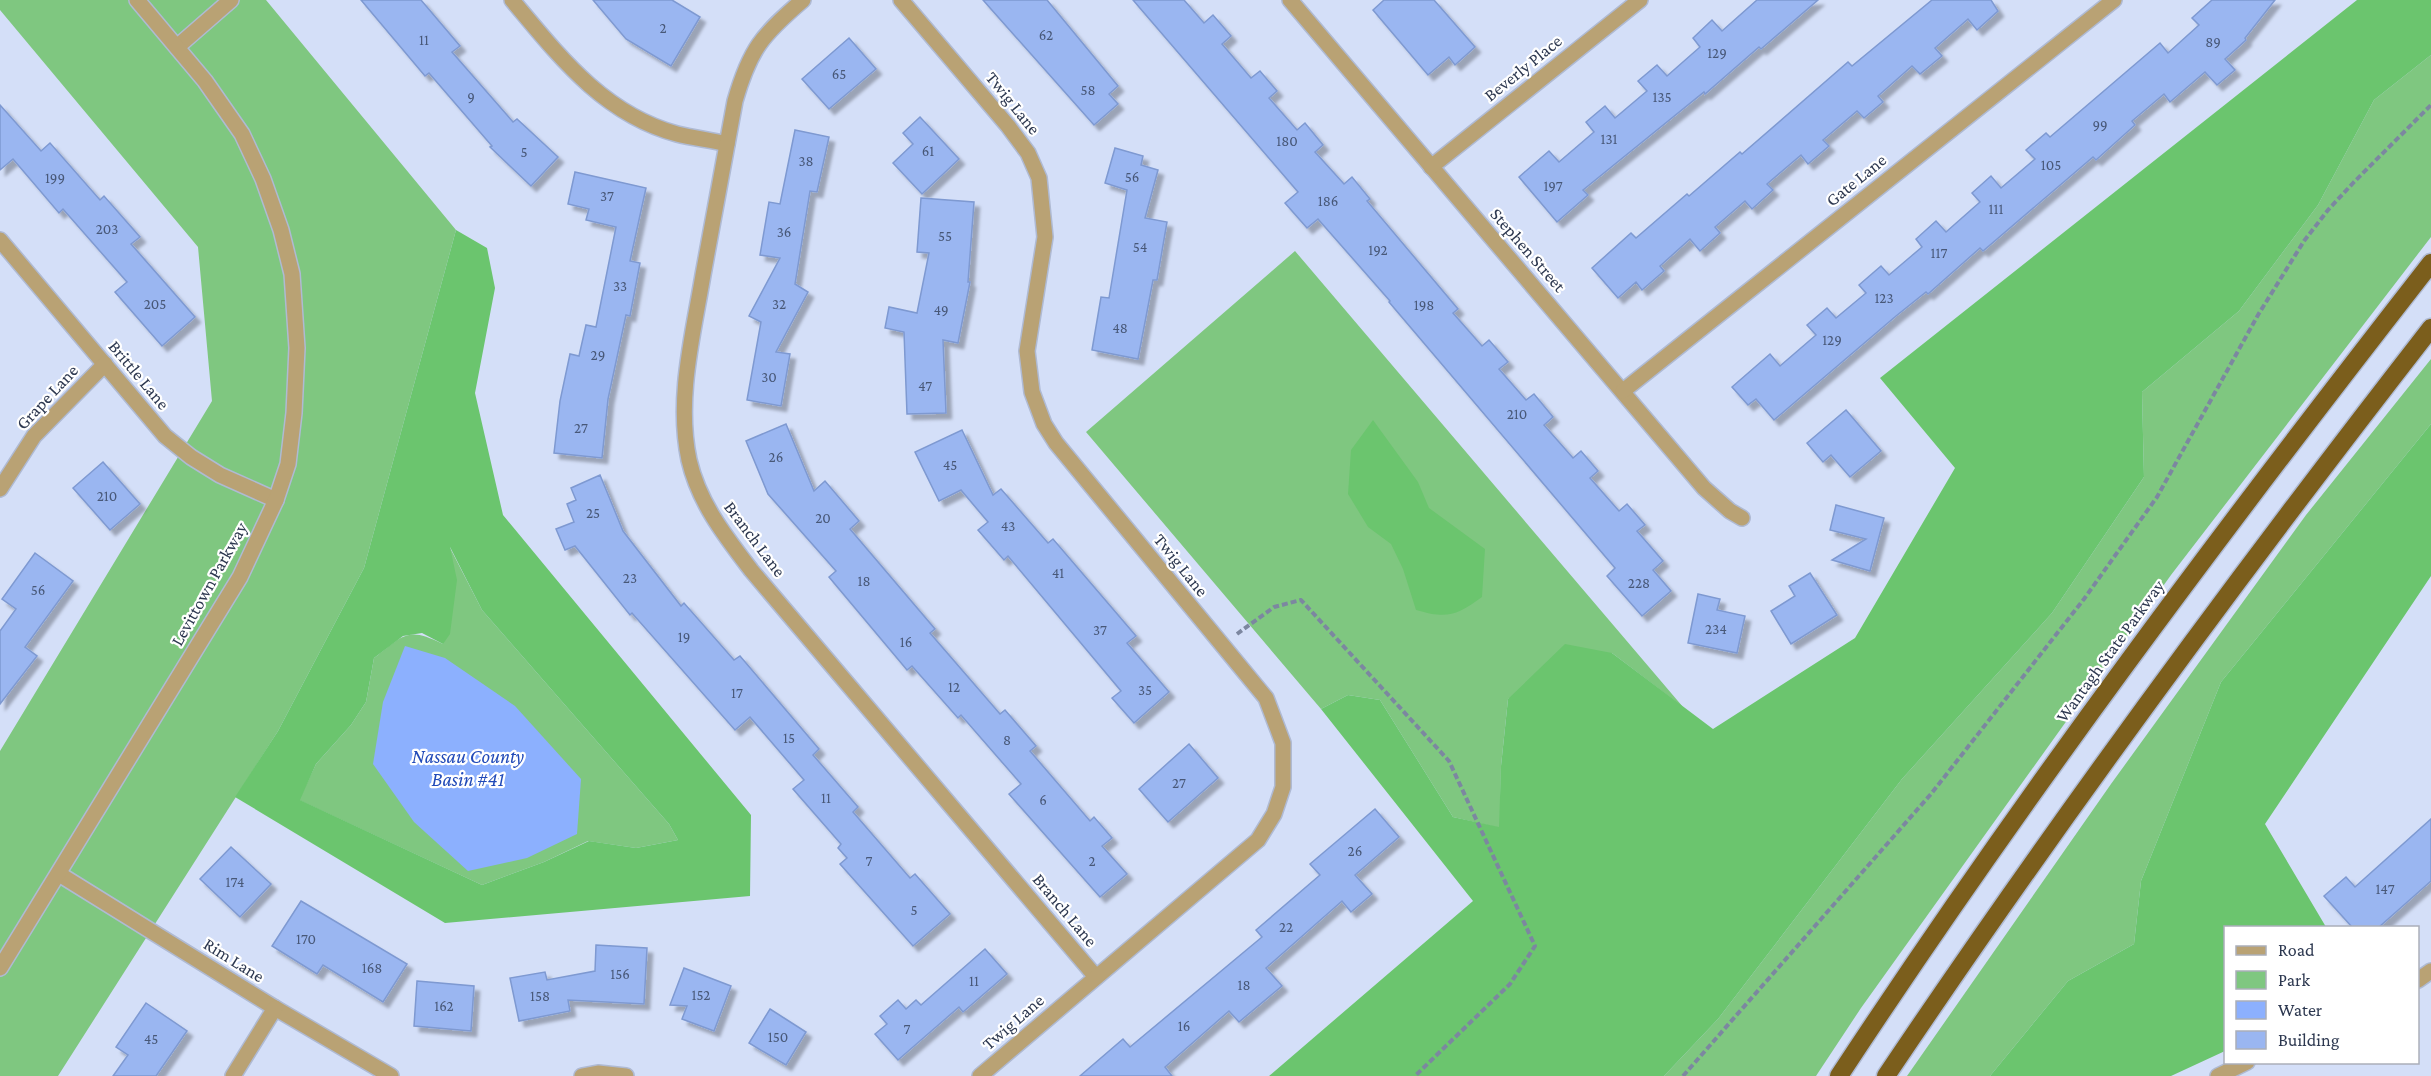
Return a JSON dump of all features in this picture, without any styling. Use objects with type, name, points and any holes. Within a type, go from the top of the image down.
[{"type":"highway","name":"Wantagh State Parkway","points":[[1839,1076],[2043,777],[2254,491],[2431,263]]},
{"type":"highway","points":[[1886,1076],[1999,912],[2224,598],[2431,328]]},
{"type":"street","name":"Levittown Parkway","points":[[0,968],[240,577],[276,500],[288,464],[294,413],[297,348],[292,274],[281,230],[263,180],[242,134],[205,81],[137,0]]},
{"type":"street","points":[[177,47],[231,0]]},
{"type":"street","points":[[512,0],[585,84],[606,100],[644,122],[676,133],[727,144]]},
{"type":"street","name":"Branch Lane","points":[[802,0],[767,33],[753,52],[737,92],[691,344],[684,408],[689,460],[702,499],[719,528],[751,570],[1096,977]]},
{"type":"street","name":"Twig Lane","points":[[901,0],[1008,126],[1028,153],[1039,178],[1045,237],[1027,351],[1032,392],[1044,424],[1056,443],[1266,699],[1283,744],[1283,787],[1274,814],[1258,840],[980,1076]]},
{"type":"street","name":"Stephen Street","points":[[1290,0],[1704,488],[1725,507],[1742,518]]},
{"type":"street","name":"Beverly Place","points":[[1431,167],[1640,0]]},
{"type":"street","name":"Gate Lane","points":[[1623,391],[2114,0]]},
{"type":"street","name":"Brittle Lane","points":[[0,240],[165,436],[191,457],[220,475],[276,500]]},
{"type":"street","name":"Grape Lane","points":[[0,489],[34,436],[105,364]]},
{"type":"street","name":"Rim Lane","points":[[59,874],[275,1008],[391,1076]]},
{"type":"street","points":[[233,1076],[275,1008]]},
{"type":"street","points":[[2218,1076],[2243,1064]]},
{"type":"street","points":[[582,1076],[598,1073],[626,1076]]},
{"type":"path","points":[[1683,1076],[1957,763],[2084,599],[2157,497],[2258,315],[2304,241],[2354,182],[2431,105]]},
{"type":"path","points":[[1222,645],[1275,607],[1301,600],[1449,761],[1535,946],[1509,984],[1415,1076]]},
{"type":"green space","points":[[0,0],[266,0],[456,230],[364,568],[278,731],[58,1076],[0,1076],[0,751],[212,401],[198,247],[0,10]]},
{"type":"green space","points":[[2357,0],[2431,0],[2431,55],[2374,100],[2318,205],[2239,311],[2142,392],[2144,477],[2052,613],[1902,779],[1718,1019],[1664,1076],[1269,1076],[1473,901],[1321,709],[1348,695],[1380,700],[1453,817],[1499,827],[1501,766],[1508,699],[1565,644],[1612,653],[1713,729],[1855,638],[1955,468],[1880,378]]},
{"type":"green space","points":[[2431,55],[2431,237],[2171,575],[1861,1008],[1816,1076],[1664,1076],[1718,1019],[1902,779],[2052,613],[2144,477],[2142,392],[2239,311],[2318,205],[2374,100]]},
{"type":"green space","points":[[456,230],[487,248],[495,288],[475,393],[503,515],[751,815],[750,896],[445,923],[235,797],[278,731],[364,568]],"holes":[[[450,547],[482,610],[669,824],[678,840],[636,848],[589,841],[544,862],[482,885],[300,800],[316,764],[351,725],[366,702],[374,658],[403,636],[422,633],[443,644],[450,634],[457,580]]]},
{"type":"green space","points":[[1295,251],[1683,707],[1612,653],[1508,699],[1501,766],[1500,828],[1453,817],[1380,700],[1348,695],[1321,709],[1086,432]]},
{"type":"green space","points":[[2431,359],[2431,424],[2221,682],[2141,881],[2134,944],[2068,981],[1990,1076],[1907,1076],[2111,784],[2306,515]]},
{"type":"green space","points":[[1373,420],[1418,482],[1429,508],[1485,549],[1482,597],[1458,612],[1444,615],[1416,610],[1403,569],[1391,544],[1368,527],[1348,494],[1351,450]]},
{"type":"green space","points":[[2431,424],[2431,576],[2265,824],[2325,926],[2224,926],[2224,1051],[2171,1076],[1990,1076],[2068,981],[2134,944],[2141,881],[2221,682]]},
{"type":"green space","points":[[448,544],[482,610],[669,824],[678,840],[636,848],[588,841],[544,862],[482,885],[299,800],[316,764],[351,725],[366,702],[374,658],[400,639],[413,634],[431,638],[443,644]]},
{"type":"water","name":"Nassau County Basin #41","points":[[405,646],[445,658],[515,706],[581,779],[577,834],[527,858],[468,871],[414,822],[373,764],[383,702]]},
{"type":"building","points":[[361,0],[421,0],[460,46],[452,52],[513,122],[517,119],[558,157],[531,186],[490,147],[492,146],[429,73],[425,76]]},
{"type":"building","points":[[593,0],[672,0],[700,17],[671,66],[626,39]]},
{"type":"building","points":[[983,0],[1047,0],[1118,86],[1109,94],[1118,104],[1094,125]]},
{"type":"building","points":[[1133,0],[1184,0],[1204,23],[1213,15],[1231,36],[1222,44],[1251,78],[1260,71],[1277,91],[1269,98],[1297,130],[1305,123],[1323,145],[1315,152],[1344,184],[1352,177],[1370,199],[1367,201],[1458,309],[1453,313],[1482,346],[1489,340],[1508,362],[1499,369],[1526,400],[1534,394],[1553,417],[1544,425],[1573,458],[1581,451],[1598,471],[1590,478],[1619,511],[1627,504],[1645,525],[1637,531],[1663,561],[1653,570],[1671,591],[1642,616],[1607,576],[1615,568],[1390,301],[1318,219],[1307,228],[1285,203],[1298,192]]},
{"type":"building","points":[[1384,0],[1434,0],[1475,47],[1455,65],[1449,57],[1428,75],[1373,10]]},
{"type":"building","points":[[1757,0],[1818,0],[1761,49],[1759,47],[1705,94],[1704,92],[1583,190],[1588,195],[1557,222],[1519,177],[1549,151],[1559,162],[1594,132],[1586,122],[1605,106],[1615,118],[1647,91],[1638,81],[1657,65],[1667,76],[1700,47],[1693,38],[1712,20],[1722,31]]},
{"type":"building","points":[[1932,0],[1991,0],[1998,11],[1977,30],[1968,19],[1935,48],[1942,56],[1920,74],[1912,66],[1878,96],[1883,102],[1864,118],[1857,111],[1823,140],[1829,146],[1808,164],[1801,155],[1767,184],[1773,190],[1752,209],[1745,201],[1715,227],[1720,233],[1700,251],[1690,239],[1660,266],[1664,271],[1642,290],[1636,282],[1618,298],[1592,268],[1631,233],[1636,238],[1740,152],[1742,154],[1848,62],[1852,66]]},
{"type":"building","points":[[2212,0],[2275,0],[2245,38],[2246,40],[2225,59],[2235,70],[2217,85],[2205,72],[2170,102],[2164,94],[2132,121],[2135,125],[2096,160],[2093,157],[1983,251],[1980,248],[1928,294],[1926,292],[1896,316],[1774,420],[1756,399],[1748,405],[1732,387],[1770,354],[1780,366],[1816,335],[1807,325],[1827,308],[1836,318],[1866,293],[1859,285],[1881,266],[1889,275],[1922,247],[1916,239],[1936,221],[1946,232],[1980,202],[1972,193],[1991,176],[2001,188],[2035,159],[2026,150],[2046,133],[2050,137],[2160,43],[2168,53],[2199,25],[2192,18]]},
{"type":"building","points":[[849,38],[876,69],[829,109],[802,79]]},
{"type":"building","points":[[0,105],[41,151],[50,143],[100,200],[104,196],[140,237],[131,244],[195,317],[162,346],[115,292],[127,282],[63,209],[59,213],[13,159],[0,170]]},
{"type":"building","points":[[920,117],[959,159],[922,194],[893,163],[913,144],[903,133]]},
{"type":"building","points":[[795,130],[829,137],[817,192],[810,191],[795,284],[808,292],[776,352],[790,354],[781,406],[747,400],[761,322],[749,316],[780,258],[760,255],[769,202],[780,204]]},
{"type":"building","points":[[1115,148],[1143,156],[1141,165],[1158,170],[1145,218],[1167,222],[1157,280],[1153,280],[1138,359],[1092,350],[1101,297],[1109,298],[1127,190],[1105,183]]},
{"type":"building","points":[[575,172],[646,188],[630,261],[640,263],[630,316],[626,315],[608,399],[602,458],[554,453],[560,401],[570,354],[579,356],[586,325],[596,327],[616,227],[586,220],[589,209],[568,204]]},
{"type":"building","points":[[921,198],[974,202],[968,282],[970,282],[958,343],[943,340],[946,413],[907,414],[904,332],[885,328],[889,307],[917,313],[929,253],[917,252]]},
{"type":"building","points":[[1846,410],[1881,451],[1850,477],[1831,455],[1823,462],[1807,443]]},
{"type":"building","points":[[786,424],[814,491],[825,481],[859,521],[850,529],[935,629],[930,633],[1000,714],[1005,710],[1036,746],[1030,751],[1090,821],[1094,817],[1112,838],[1102,846],[1127,874],[1100,897],[1009,794],[1021,784],[961,715],[958,718],[912,666],[907,670],[829,577],[836,571],[768,494],[746,441]]},
{"type":"building","points":[[962,430],[993,495],[1001,489],[1048,543],[1053,539],[1136,636],[1127,643],[1169,692],[1134,723],[1112,698],[1121,691],[1008,556],[1004,560],[978,530],[988,522],[961,490],[939,501],[915,452]]},
{"type":"building","points":[[103,462],[140,504],[110,530],[73,488]]},
{"type":"building","points":[[600,475],[623,531],[681,606],[684,603],[734,660],[740,656],[819,749],[813,755],[858,807],[853,812],[910,878],[915,874],[950,914],[913,946],[840,864],[847,858],[838,848],[841,844],[793,789],[804,780],[750,717],[735,730],[632,613],[630,615],[575,546],[565,550],[556,529],[574,522],[567,504],[576,500],[571,488]]},
{"type":"building","points":[[1836,505],[1884,518],[1870,571],[1832,560],[1866,539],[1830,530]]},
{"type":"building","points":[[35,553],[73,581],[25,647],[37,656],[0,704],[0,631],[16,609],[2,599]]},
{"type":"building","points":[[1810,573],[1837,615],[1791,644],[1771,611],[1795,596],[1789,586]]},
{"type":"building","points":[[1698,594],[1720,599],[1717,610],[1745,616],[1737,653],[1688,643]]},
{"type":"building","points":[[1189,744],[1218,778],[1168,822],[1139,789]]},
{"type":"building","points":[[1375,809],[1399,837],[1355,875],[1372,894],[1351,912],[1342,901],[1266,968],[1282,986],[1239,1022],[1229,1011],[1165,1067],[1172,1076],[1080,1076],[1123,1039],[1130,1047],[1262,937],[1256,930],[1320,875],[1310,864]]},
{"type":"building","points":[[2431,819],[2431,881],[2380,926],[2351,926],[2324,896],[2346,877],[2355,887]]},
{"type":"building","points":[[231,847],[271,884],[240,917],[200,879]]},
{"type":"building","points":[[301,901],[407,964],[383,1002],[323,965],[317,974],[272,946]]},
{"type":"building","points":[[596,945],[647,948],[644,1004],[568,1000],[570,1011],[519,1021],[510,978],[545,972],[547,980],[595,971]]},
{"type":"building","points":[[985,949],[1007,974],[963,1012],[959,1007],[898,1060],[875,1034],[887,1024],[880,1016],[898,1000],[906,1009],[916,1000],[921,1005]]},
{"type":"building","points":[[684,968],[731,986],[714,1031],[682,1019],[687,1006],[670,1005]]},
{"type":"building","points":[[417,981],[474,986],[471,1031],[414,1026]]},
{"type":"building","points":[[146,1003],[187,1031],[156,1076],[113,1076],[128,1055],[116,1047]]},
{"type":"building","points":[[770,1009],[806,1032],[786,1065],[749,1043]]}]
